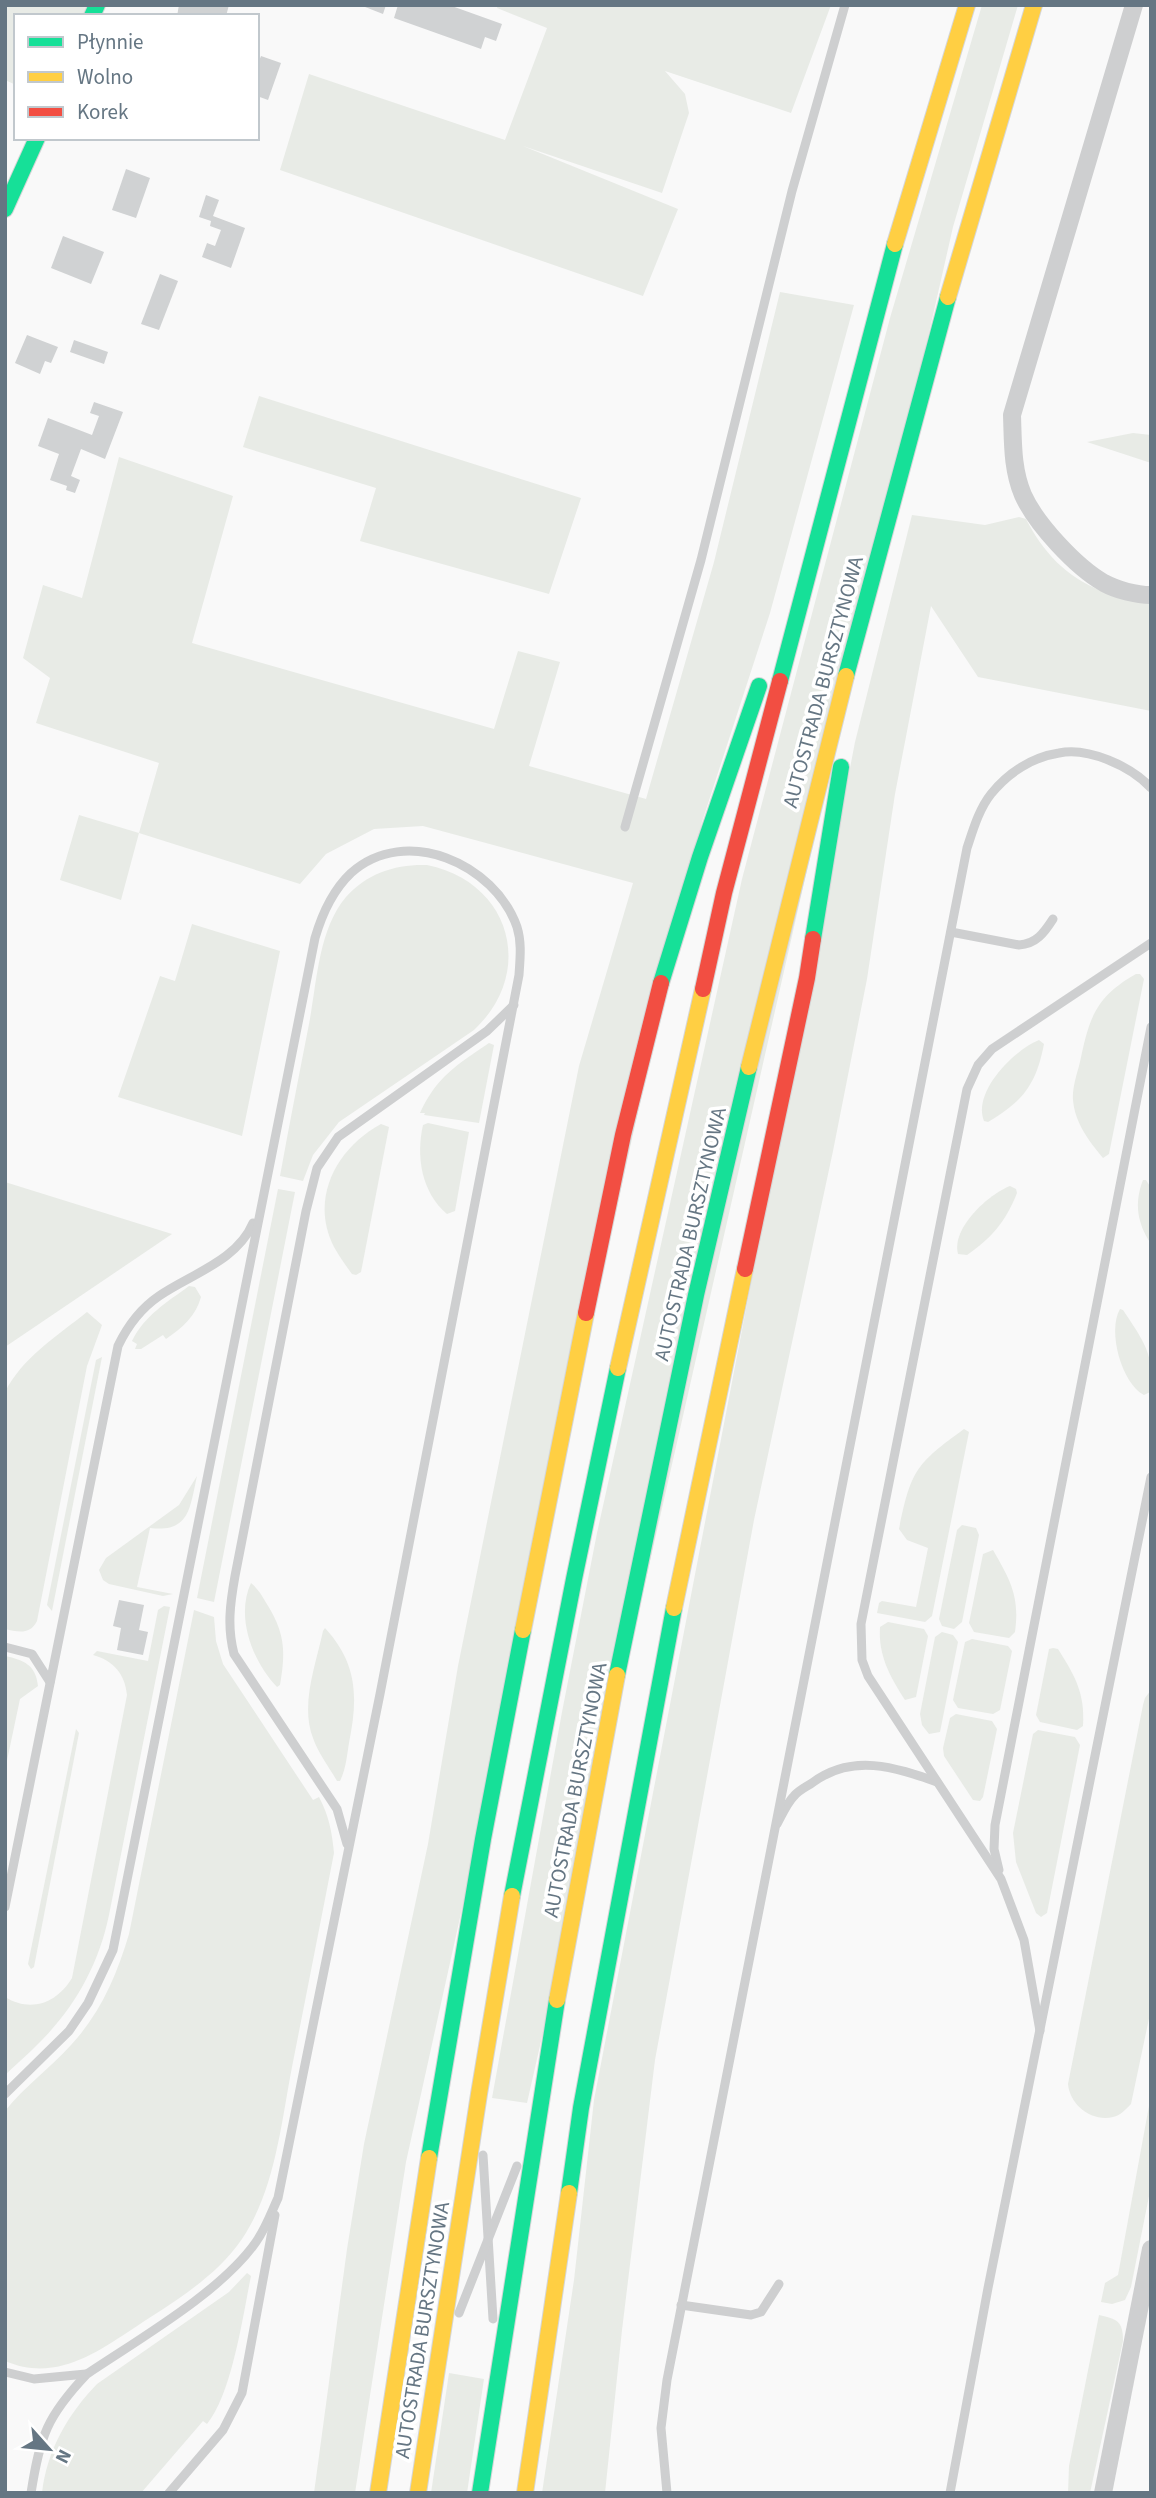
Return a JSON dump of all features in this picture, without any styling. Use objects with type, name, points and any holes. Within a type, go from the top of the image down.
[{"type":"main road","name":"AUTOSTRADA BURSZTYNOWA","points":[[418,2493],[516,1873],[629,1312],[724,893],[891,256],[967,5]]},
{"type":"main road","name":"AUTOSTRADA BURSZTYNOWA","points":[[480,2493],[568,1936],[628,1620],[702,1270],[791,887],[903,457],[1034,5]]},
{"type":"main road","points":[[5,209],[10,184],[36,140]]},
{"type":"main road","points":[[776,636],[846,426]]},
{"type":"main road","points":[[525,2493],[581,2108],[615,1921],[691,1518],[800,1014],[838,782],[903,457]]},
{"type":"main road","points":[[375,2493],[381,2472],[416,2235],[470,1908],[613,1187],[648,1031],[684,909],[762,675]]},
{"type":"street","points":[[1134,5],[1012,415],[1012,428],[1014,466],[1024,497],[1050,535],[1074,560],[1105,584],[1139,595],[1151,595]]},
{"type":"street","points":[[1103,2493],[1151,2249]]},
{"type":"lane","points":[[625,827],[701,560],[793,191],[845,5]]},
{"type":"lane","points":[[667,2493],[661,2428],[667,2380],[971,835],[989,797],[1004,779],[1026,764],[1060,752],[1093,755],[1115,762],[1140,776],[1151,788]]},
{"type":"lane","points":[[5,2094],[69,2031],[88,2003],[113,1950],[260,1209],[321,917],[333,894],[352,872],[389,855],[411,850],[450,860],[475,872],[496,890],[517,929],[521,949],[514,1004],[242,2393],[223,2430],[169,2493]]},
{"type":"lane","points":[[951,932],[1030,945],[1053,919]]},
{"type":"lane","points":[[1001,1879],[868,1676],[862,1660],[861,1624],[967,1089],[978,1065],[992,1049],[1151,943]]},
{"type":"lane","points":[[348,1849],[337,1810],[234,1654],[229,1637],[228,1612],[234,1576],[306,1211],[317,1168],[338,1137],[487,1031],[514,1004]]},
{"type":"lane","points":[[1040,2031],[1024,1940],[1001,1879],[994,1849],[995,1825],[1151,1027]]},
{"type":"lane","points":[[5,1907],[118,1346],[136,1315],[158,1296],[240,1245],[260,1209]]},
{"type":"lane","points":[[950,2493],[988,2288],[1151,1477]]},
{"type":"lane","points":[[5,1647],[32,1654],[50,1682]]},
{"type":"lane","points":[[774,1829],[794,1795],[834,1770],[874,1764],[897,1768],[937,1782]]},
{"type":"lane","points":[[480,2094],[497,2383]]},
{"type":"lane","points":[[436,2373],[541,2105]]},
{"type":"lane","points":[[30,2493],[45,2430],[57,2408],[87,2374],[199,2297],[237,2265],[264,2231],[278,2199]]},
{"type":"lane","points":[[681,2305],[751,2315],[761,2312],[779,2284]]},
{"type":"lane","points":[[5,2372],[34,2379],[87,2374]]},
{"type":"shaded area","points":[[5,5],[99,5],[96,14],[14,14],[14,84],[5,80]]},
{"type":"shaded area","points":[[498,5],[831,5],[791,113],[665,71],[685,94],[689,113],[662,193],[523,146],[678,209],[643,296],[280,170],[309,74],[505,140],[547,28],[497,8]]},
{"type":"shaded area","points":[[982,5],[1018,5],[953,227],[527,2103],[492,2098],[597,1533],[742,879],[890,318]]},
{"type":"shaded area","points":[[780,292],[854,305],[770,613],[702,822],[406,2162],[355,2493],[314,2493],[364,2144],[428,1844],[458,1666],[579,1066],[633,883],[423,826],[374,829],[326,854],[300,884],[139,833],[159,763],[36,723],[50,678],[23,658],[43,585],[82,598],[119,457],[233,496],[192,643],[494,729],[518,651],[560,662],[529,766],[646,799],[714,562]]},
{"type":"shaded area","points":[[259,396],[581,498],[549,594],[360,541],[376,488],[243,447]]},
{"type":"shaded area","points":[[1133,433],[1151,435],[1151,463],[1087,442]]},
{"type":"shaded area","points":[[912,515],[985,525],[1019,517],[1026,519],[1048,553],[1077,578],[1102,591],[1151,602],[1151,711],[978,677],[931,606],[895,794],[867,979],[754,1520],[655,2060],[605,2493],[542,2493],[574,2280],[594,2100],[855,742]]},
{"type":"shaded area","points":[[79,815],[139,833],[121,900],[60,880]]},
{"type":"shaded area","points":[[427,865],[456,875],[478,890],[495,909],[505,932],[509,957],[505,982],[493,1007],[474,1030],[339,1122],[313,1155],[303,1181],[280,1176],[320,958],[337,910],[354,889],[373,876],[393,868]]},
{"type":"shaded area","points":[[192,924],[280,951],[242,1136],[118,1097],[160,976],[175,981]]},
{"type":"shaded area","points":[[1140,974],[1144,979],[1109,1154],[1103,1158],[1080,1124],[1074,1108],[1074,1086],[1087,1033],[1096,1010],[1111,991]]},
{"type":"shaded area","points":[[1039,1040],[1044,1044],[1041,1058],[1026,1090],[1010,1107],[988,1122],[984,1121],[984,1098],[998,1073],[1018,1053]]},
{"type":"shaded area","points":[[489,1043],[494,1045],[479,1123],[420,1113],[441,1080]]},
{"type":"shaded area","points":[[428,1123],[469,1132],[455,1211],[447,1214],[431,1195],[423,1173],[421,1137],[423,1125]]},
{"type":"shaded area","points":[[381,1124],[389,1127],[361,1272],[356,1275],[352,1274],[338,1254],[327,1229],[326,1193],[340,1161],[365,1134]]},
{"type":"shaded area","points":[[1143,1180],[1146,1180],[1151,1188],[1151,1244],[1138,1213],[1138,1197]]},
{"type":"shaded area","points":[[5,1182],[172,1234],[5,1347]]},
{"type":"shaded area","points":[[1010,1186],[1016,1189],[1017,1193],[1008,1213],[997,1228],[967,1255],[958,1254],[960,1234],[973,1213],[992,1196]]},
{"type":"shaded area","points":[[278,1189],[295,1192],[214,1602],[197,1598]]},
{"type":"shaded area","points":[[189,1286],[195,1287],[201,1297],[188,1321],[166,1339],[163,1335],[141,1349],[135,1349],[137,1344],[132,1341],[143,1324]]},
{"type":"shaded area","points":[[1120,1309],[1136,1330],[1149,1357],[1150,1392],[1144,1395],[1129,1380],[1119,1356],[1115,1330]]},
{"type":"shaded area","points":[[87,1312],[102,1325],[87,1366],[37,1621],[27,1630],[5,1629],[5,1392],[12,1379],[31,1358]]},
{"type":"shaded area","points":[[102,1357],[52,1611],[47,1605],[96,1360]]},
{"type":"shaded area","points":[[964,1429],[969,1432],[932,1616],[925,1622],[877,1613],[882,1601],[916,1607],[928,1548],[907,1540],[899,1529],[907,1493],[926,1460]]},
{"type":"shaded area","points":[[197,1476],[190,1507],[181,1522],[163,1528],[150,1528],[137,1587],[173,1594],[163,1596],[109,1584],[103,1580],[99,1570],[106,1558],[179,1505]]},
{"type":"shaded area","points":[[962,1525],[976,1528],[979,1535],[962,1622],[954,1629],[942,1626],[939,1619],[957,1530]]},
{"type":"shaded area","points":[[993,1550],[1015,1598],[1015,1632],[1009,1638],[974,1632],[969,1623],[983,1554]]},
{"type":"shaded area","points":[[251,1583],[272,1612],[280,1632],[283,1661],[280,1685],[277,1687],[261,1665],[249,1638],[245,1610]]},
{"type":"shaded area","points":[[164,1606],[170,1607],[109,1915],[98,1953],[82,1988],[60,2020],[5,2075],[5,1997],[24,2004],[43,2003],[59,1994],[72,1978],[127,1695],[124,1681],[117,1669],[93,1655],[97,1651],[148,1661],[158,1610]]},
{"type":"shaded area","points":[[194,1610],[214,1617],[216,1641],[223,1664],[313,1800],[319,1797],[328,1818],[332,1838],[334,1853],[275,2156],[253,2220],[231,2254],[204,2279],[174,2302],[85,2357],[55,2367],[22,2367],[5,2361],[5,2111],[81,2033],[99,2007],[119,1964],[129,1934]]},
{"type":"shaded area","points":[[888,1622],[924,1629],[928,1636],[916,1697],[905,1700],[886,1665],[881,1647],[880,1627]]},
{"type":"shaded area","points":[[325,1628],[344,1655],[353,1682],[352,1727],[340,1781],[337,1781],[321,1755],[309,1725],[310,1684]]},
{"type":"shaded area","points":[[942,1632],[953,1635],[958,1642],[940,1732],[929,1734],[922,1725],[920,1714],[935,1637]]},
{"type":"shaded area","points":[[972,1639],[1008,1646],[1012,1651],[1000,1710],[993,1714],[958,1708],[953,1700],[965,1642]]},
{"type":"shaded area","points":[[1049,1649],[1058,1649],[1064,1659],[1080,1694],[1083,1726],[1077,1730],[1040,1722],[1036,1715]]},
{"type":"shaded area","points":[[5,1656],[18,1659],[32,1668],[38,1686],[20,1699],[5,1770]]},
{"type":"shaded area","points":[[1151,1690],[1151,2009],[1131,2104],[1118,2115],[1105,2118],[1090,2114],[1077,2105],[1068,2084],[1143,1705]]},
{"type":"shaded area","points":[[956,1714],[992,1721],[997,1729],[980,1801],[973,1800],[944,1756],[943,1748],[950,1718]]},
{"type":"shaded area","points":[[76,1729],[79,1733],[34,1967],[31,1969],[28,1964]]},
{"type":"shaded area","points":[[1038,1730],[1075,1737],[1080,1745],[1047,1913],[1041,1917],[1036,1913],[1016,1862],[1013,1833],[1033,1734]]},
{"type":"shaded area","points":[[1151,2095],[1151,2186],[1131,2287],[1125,2300],[1112,2304],[1101,2302],[1105,2283],[1118,2275]]},
{"type":"shaded area","points":[[247,2273],[251,2276],[230,2374],[216,2411],[207,2424],[203,2421],[141,2493],[42,2493],[49,2462],[60,2434],[97,2384],[229,2292]]},
{"type":"shaded area","points":[[1099,2315],[1118,2322],[1123,2341],[1090,2493],[1068,2493],[1069,2466]]},
{"type":"shaded area","points":[[449,2373],[484,2379],[467,2493],[431,2493]]},
{"type":"building","points":[[179,5],[229,5],[227,14],[177,14]]},
{"type":"building","points":[[360,5],[386,5],[383,14]]},
{"type":"building","points":[[398,5],[449,5],[502,24],[496,41],[485,37],[481,49],[394,18]]},
{"type":"building","points":[[261,56],[281,63],[268,100],[259,97]]},
{"type":"building","points":[[126,169],[150,178],[136,218],[112,210]]},
{"type":"building","points":[[206,195],[219,200],[213,216],[245,228],[231,268],[202,257],[207,243],[215,246],[221,230],[210,226],[211,221],[199,217]]},
{"type":"building","points":[[63,236],[104,252],[91,284],[51,268]]},
{"type":"building","points":[[160,274],[178,281],[159,330],[141,324]]},
{"type":"building","points":[[27,335],[58,347],[51,363],[45,361],[40,374],[15,363]]},
{"type":"building","points":[[74,340],[108,352],[104,364],[70,352]]},
{"type":"building","points":[[94,402],[123,412],[105,459],[81,449],[71,476],[80,480],[75,493],[66,490],[67,486],[50,480],[59,454],[38,446],[48,418],[92,435],[99,416],[90,413]]},
{"type":"building","points":[[119,1600],[144,1605],[139,1630],[148,1632],[143,1655],[117,1650],[121,1628],[113,1626]]},
{"type":"traffic: fast","points":[[93,14],[97,5]]},
{"type":"traffic: fast","points":[[5,209],[36,140]]},
{"type":"traffic: fast","points":[[780,681],[895,244]]},
{"type":"traffic: fast","points":[[846,676],[948,297]]},
{"type":"traffic: fast","points":[[661,983],[700,857],[759,686]]},
{"type":"traffic: fast","points":[[813,939],[841,767]]},
{"type":"traffic: fast","points":[[617,1675],[696,1295],[749,1067]]},
{"type":"traffic: fast","points":[[512,1896],[618,1368]]},
{"type":"traffic: fast","points":[[569,2193],[581,2108],[674,1608]]},
{"type":"traffic: fast","points":[[429,2158],[483,1839],[523,1630]]},
{"type":"traffic: fast","points":[[480,2493],[557,2000]]},
{"type":"traffic: slow","points":[[895,244],[967,5]]},
{"type":"traffic: slow","points":[[948,297],[1034,5]]},
{"type":"traffic: slow","points":[[749,1067],[846,676]]},
{"type":"traffic: slow","points":[[618,1368],[703,989]]},
{"type":"traffic: slow","points":[[674,1608],[745,1269]]},
{"type":"traffic: slow","points":[[523,1630],[586,1313]]},
{"type":"traffic: slow","points":[[557,2000],[617,1675]]},
{"type":"traffic: slow","points":[[418,2493],[512,1896]]},
{"type":"traffic: slow","points":[[378,2493],[429,2158]]},
{"type":"traffic: slow","points":[[525,2493],[569,2193]]},
{"type":"traffic: jam","points":[[703,989],[724,893],[780,681]]},
{"type":"traffic: jam","points":[[745,1269],[813,939]]},
{"type":"traffic: jam","points":[[586,1313],[623,1135],[661,983]]}]
